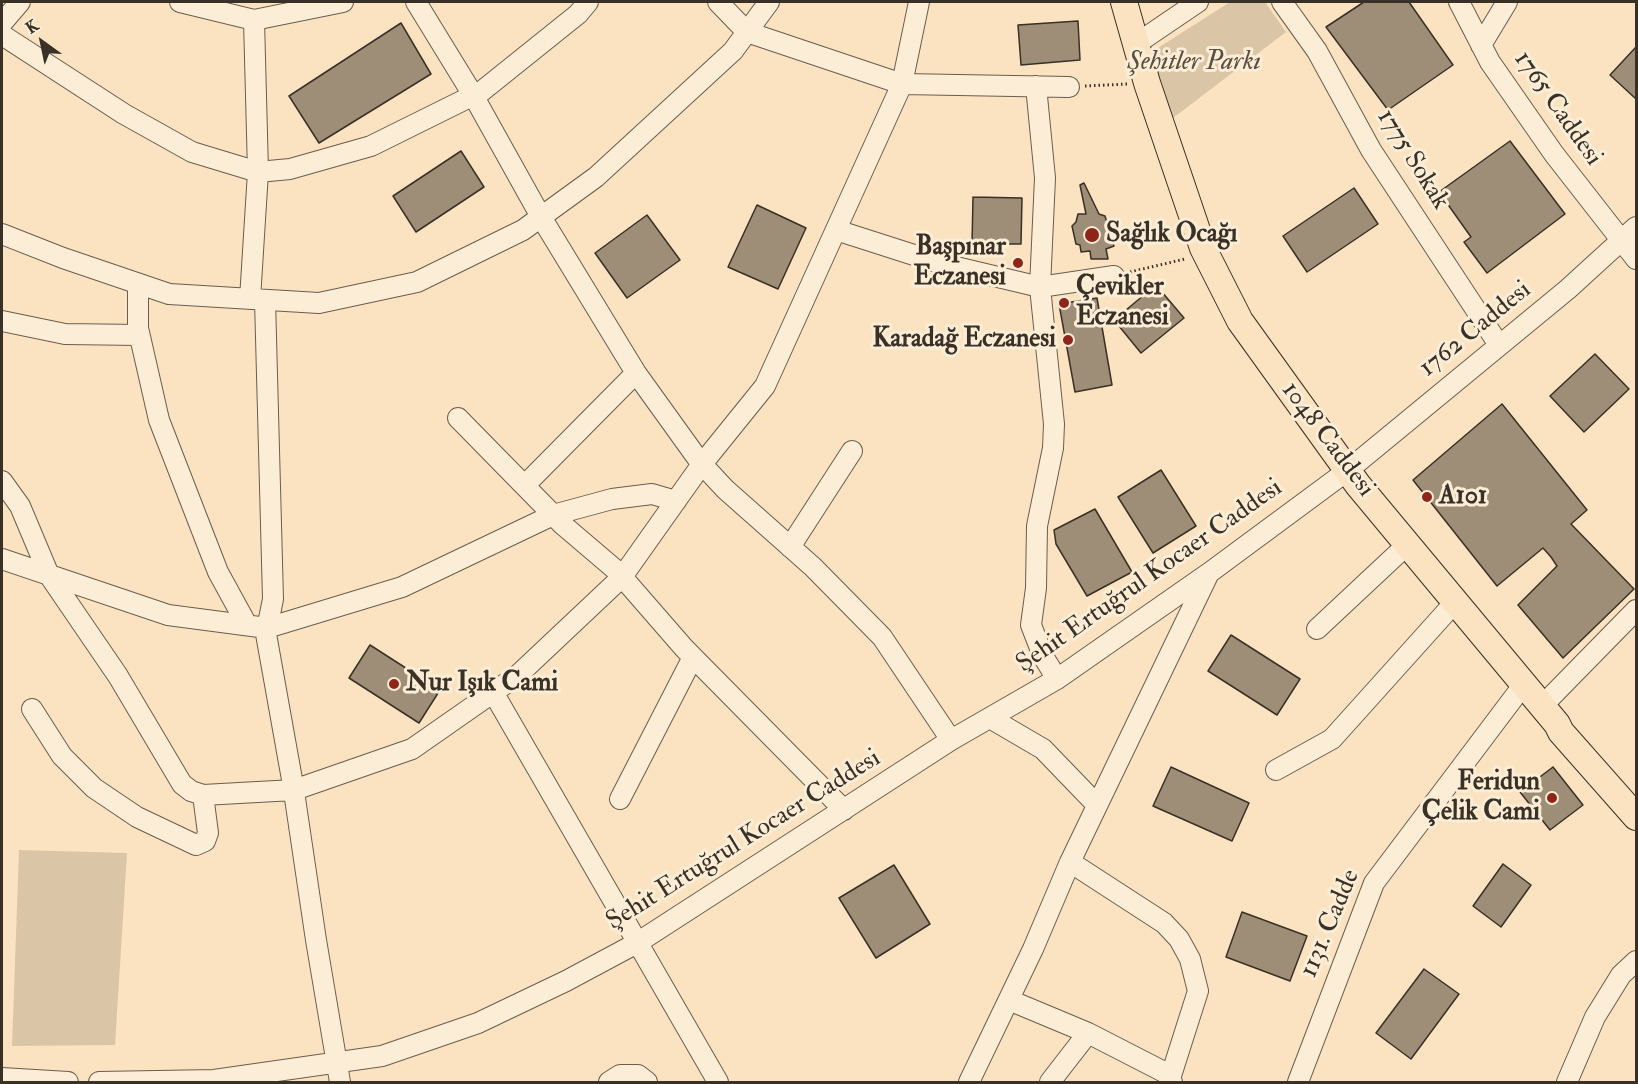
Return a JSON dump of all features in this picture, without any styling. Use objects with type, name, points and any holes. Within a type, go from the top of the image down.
[{"type":"main road","name":"1048 Caddesi","points":[[1124,2],[1147,83],[1206,254],[1240,321],[1347,471],[1456,601],[1561,732],[1636,818]]},
{"type":"street","points":[[2,22],[20,2]]},
{"type":"street","points":[[180,2],[254,21],[343,2]]},
{"type":"street","points":[[416,2],[473,95],[541,217],[636,373],[702,464],[725,489],[790,547],[882,637],[951,740]]},
{"type":"street","points":[[2,35],[124,114],[192,152],[258,171],[290,169],[371,146],[483,91],[578,14],[588,2]]},
{"type":"street","points":[[718,2],[747,32],[902,84],[1069,87]]},
{"type":"street","points":[[2,234],[169,294],[319,303],[417,282],[523,230],[596,177],[733,51],[769,2]]},
{"type":"street","points":[[2,481],[20,506],[49,575],[117,676],[182,784],[202,795],[294,790],[412,749],[518,675],[622,577],[702,464],[765,386],[902,84],[919,2]]},
{"type":"street","points":[[1136,44],[1198,2]]},
{"type":"street","name":"1775 Sokak","points":[[1282,2],[1317,51],[1371,150],[1500,345]]},
{"type":"street","name":"1765 Caddesi","points":[[1459,2],[1490,62],[1554,154],[1636,259]]},
{"type":"street","points":[[1481,45],[1507,2]]},
{"type":"street","points":[[254,21],[258,171],[257,299],[273,599],[267,628],[340,1083]]},
{"type":"street","points":[[1036,86],[1045,178],[1040,287],[1054,424],[1053,448],[1037,526],[1036,588],[1031,625],[1043,656],[1057,679]]},
{"type":"street","name":"1762 Caddesi","points":[[1347,471],[1500,345],[1636,227]]},
{"type":"street","points":[[836,230],[939,263],[1040,287],[1114,276]]},
{"type":"street","points":[[138,284],[139,335],[159,420],[218,572],[247,626]]},
{"type":"street","points":[[2,321],[65,334],[139,335]]},
{"type":"street","points":[[525,485],[636,373]]},
{"type":"street","points":[[458,418],[553,515],[622,577],[693,657],[844,810]]},
{"type":"street","points":[[790,547],[852,451]]},
{"type":"street","name":"Şehit Ertuğrul Kocaer Caddesi","points":[[99,1083],[214,1082],[382,1056],[478,1023],[566,981],[637,943],[951,740],[1057,679],[1209,573],[1347,471]]},
{"type":"street","points":[[2,559],[168,615],[267,628],[402,587],[553,515],[612,499],[652,494],[676,501]]},
{"type":"street","points":[[1317,629],[1408,543]]},
{"type":"street","points":[[969,1083],[1070,862],[1209,573]]},
{"type":"street","points":[[1276,770],[1332,739],[1456,601]]},
{"type":"street","points":[[1542,706],[1636,610]]},
{"type":"street","points":[[621,799],[693,657]]},
{"type":"street","name":"1131. Cadde","points":[[1298,1083],[1374,883],[1524,684]]},
{"type":"street","points":[[493,692],[718,1083]]},
{"type":"street","points":[[32,709],[62,756],[94,788],[137,817],[196,845],[205,842],[208,833],[202,795]]},
{"type":"street","points":[[990,718],[1043,749],[1097,805]]},
{"type":"street","points":[[1070,862],[1164,923],[1179,939],[1190,959],[1198,992],[1170,1082]]},
{"type":"street","points":[[1574,1080],[1595,1017],[1621,975],[1635,968]]},
{"type":"street","points":[[1008,1000],[1088,1033],[1166,1073],[1170,1082]]},
{"type":"street","points":[[1050,1083],[1088,1033]]},
{"type":"street","points":[[2,1064],[2,1078],[68,1083]]},
{"type":"street","points":[[609,1083],[620,1074],[638,1075],[647,1083]]},
{"type":"path","points":[[1069,87],[1147,83]]},
{"type":"path","points":[[1114,276],[1206,254]]},
{"type":"green space","name":"Şehitler Parkı","points":[[1230,2],[1265,2],[1286,32],[1173,118],[1150,53]]},
{"type":"green space","points":[[19,850],[127,853],[115,1045],[12,1046]]},
{"type":"building","points":[[1364,2],[1409,2],[1453,65],[1388,110],[1326,27]]},
{"type":"building","points":[[1078,21],[1080,60],[1021,65],[1018,25]]},
{"type":"building","points":[[401,23],[431,74],[319,143],[289,96]]},
{"type":"building","points":[[1636,47],[1636,99],[1610,75]]},
{"type":"building","points":[[1510,141],[1565,214],[1487,273],[1464,242],[1471,237],[1439,192]]},
{"type":"building","points":[[461,151],[484,187],[416,232],[393,196]]},
{"type":"building","name":"Sağlık Ocağı","points":[[1084,183],[1099,214],[1105,216],[1114,246],[1106,249],[1108,259],[1091,259],[1090,251],[1081,252],[1080,245],[1076,244],[1072,226],[1078,214],[1086,214],[1080,185]]},
{"type":"building","points":[[1354,188],[1378,224],[1307,272],[1283,236]]},
{"type":"building","points":[[973,197],[1022,198],[1021,244],[972,244]]},
{"type":"building","points":[[757,205],[806,228],[778,289],[728,267]]},
{"type":"building","points":[[647,215],[680,260],[627,298],[595,253]]},
{"type":"building","points":[[1156,285],[1184,318],[1141,353],[1114,320]]},
{"type":"building","points":[[1097,298],[1112,385],[1075,392],[1059,304]]},
{"type":"building","points":[[1595,354],[1629,389],[1584,432],[1550,396]]},
{"type":"building","points":[[1502,404],[1587,510],[1571,524],[1634,589],[1563,658],[1518,605],[1557,566],[1551,557],[1543,548],[1497,586],[1413,480]]},
{"type":"building","points":[[1161,470],[1196,526],[1153,553],[1118,497]]},
{"type":"building","points":[[1095,509],[1132,572],[1087,596],[1056,544],[1054,530]]},
{"type":"building","points":[[1231,635],[1300,679],[1277,715],[1208,671]]},
{"type":"building","name":"Nur Işık Cami","points":[[370,645],[440,690],[419,723],[349,678]]},
{"type":"building","points":[[1171,767],[1249,803],[1232,841],[1153,806]]},
{"type":"building","name":"Feridun Çelik Cami","points":[[1553,767],[1583,805],[1550,830],[1520,792]]},
{"type":"building","points":[[1503,864],[1531,885],[1501,927],[1473,906]]},
{"type":"building","points":[[894,865],[930,924],[876,958],[839,898]]},
{"type":"building","points":[[1242,912],[1307,936],[1290,981],[1226,957]]},
{"type":"building","points":[[1424,969],[1459,994],[1411,1059],[1376,1033]]},
{"type":"place","name":"Sağlık Ocağı","points":[[1092,235]]},
{"type":"place","name":"Başpınar Eczanesi","points":[[1018,263]]},
{"type":"place","name":"Çevikler Eczanesi","points":[[1064,303]]},
{"type":"place","name":"Karadağ Eczanesi","points":[[1068,340]]},
{"type":"place","name":"A101","points":[[1427,497]]},
{"type":"place","name":"Nur Işık Cami","points":[[394,684]]},
{"type":"place","name":"Feridun Çelik Cami","points":[[1552,798]]}]
